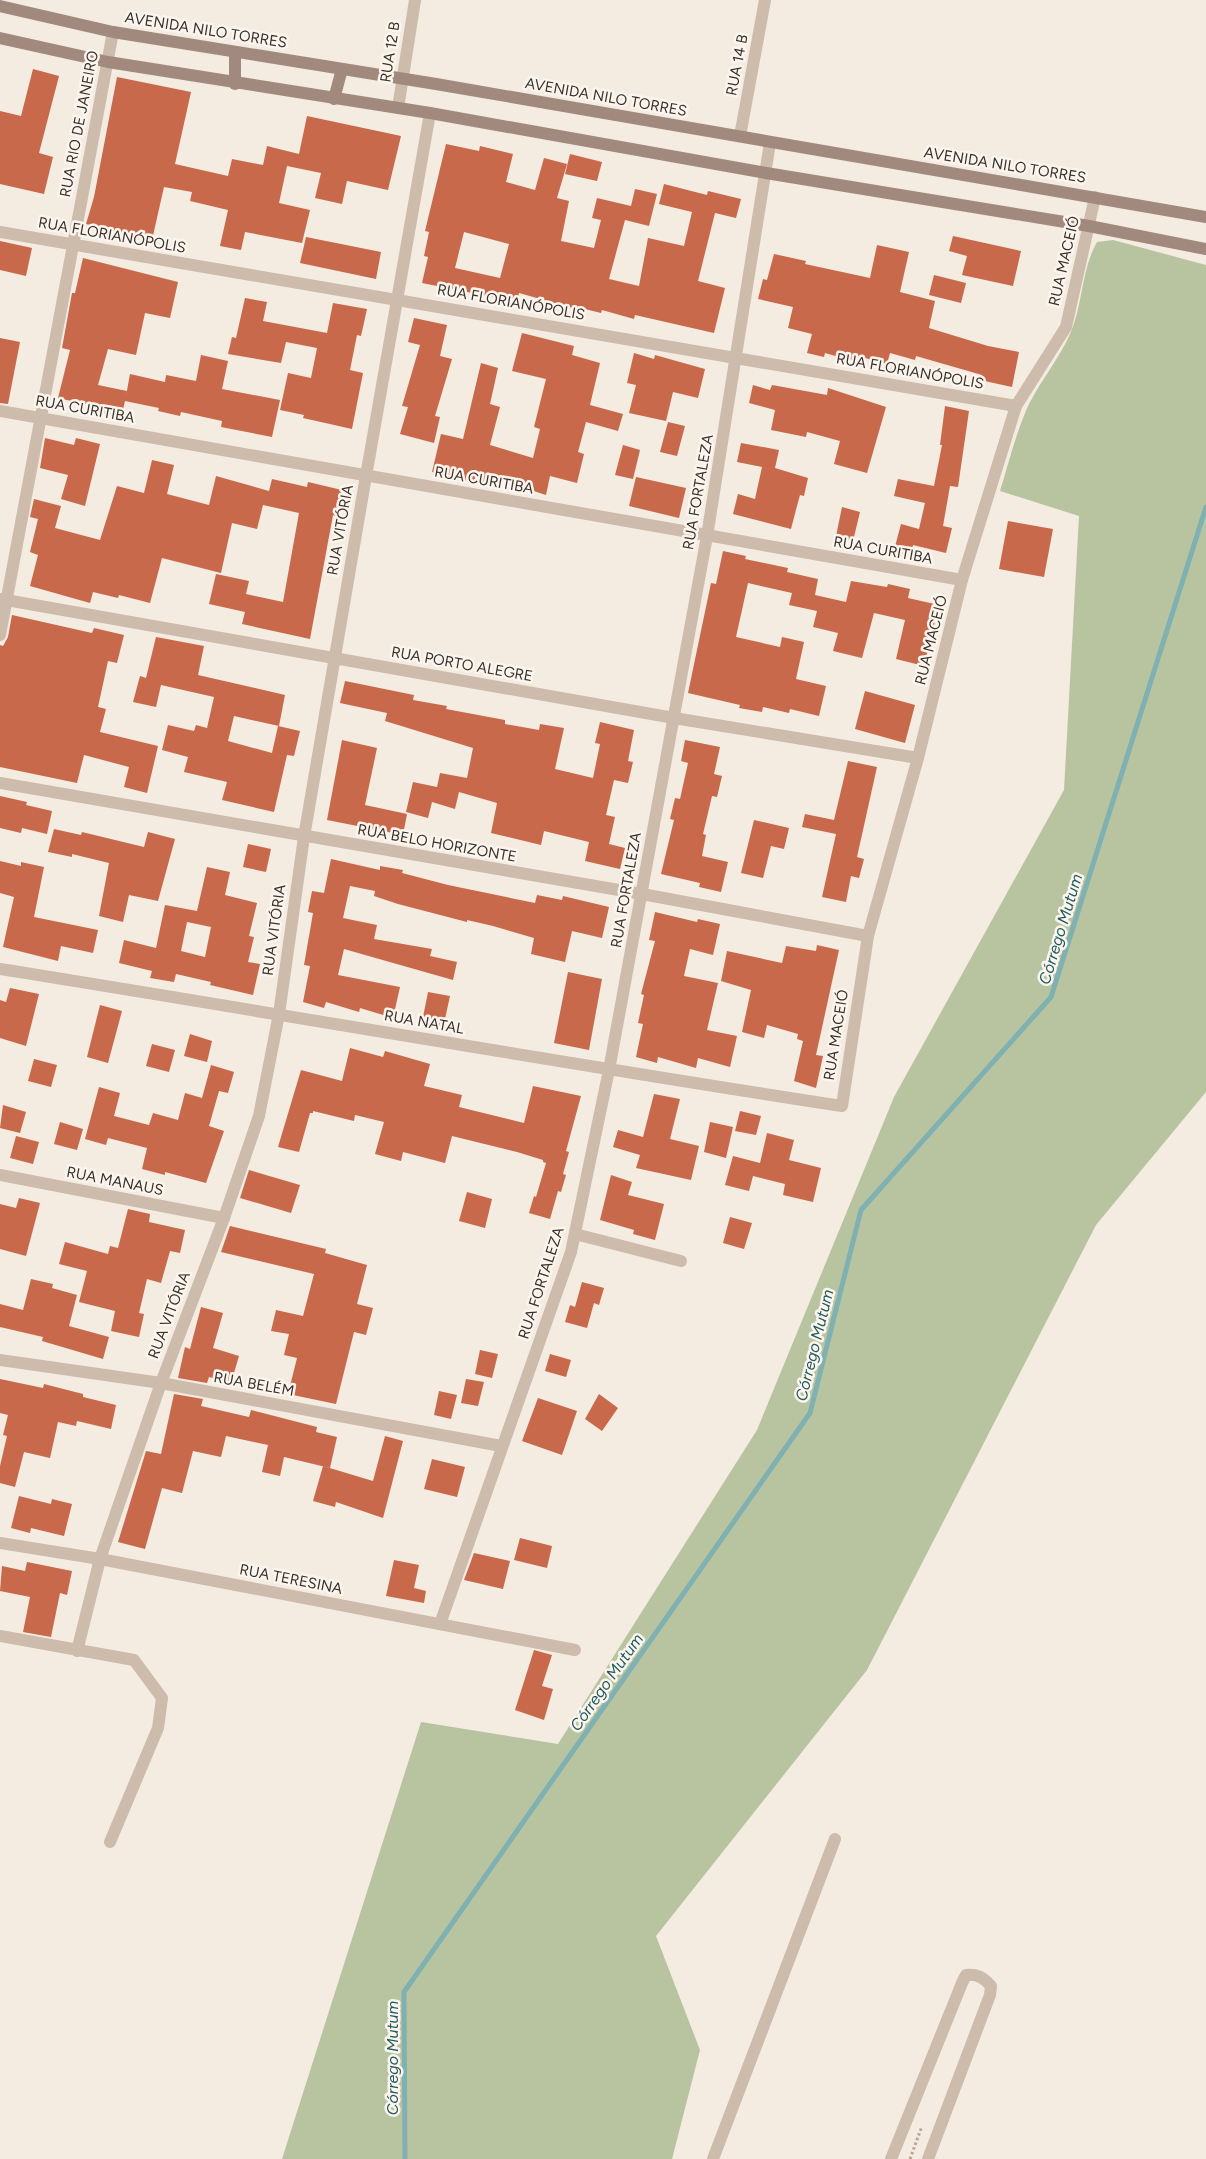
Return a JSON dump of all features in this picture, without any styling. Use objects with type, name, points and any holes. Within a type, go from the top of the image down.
[{"type":"main road","name":"AVENIDA NILO TORRES","points":[[0,6],[113,32],[1095,196],[1206,218]]},
{"type":"main road","points":[[0,38],[108,62],[235,84],[430,113],[766,173],[1089,226],[1206,249]]},
{"type":"main road","points":[[235,52],[235,84]]},
{"type":"main road","points":[[334,99],[342,69]]},
{"type":"street","name":"RUA 12 B","points":[[398,108],[415,0]]},
{"type":"street","name":"RUA 14 B","points":[[740,136],[765,0]]},
{"type":"street","name":"RUA RIO DE JANEIRO","points":[[0,635],[3,599],[41,418],[113,32]]},
{"type":"street","name":"RUA VITÓRIA","points":[[77,1651],[100,1559],[160,1383],[224,1218],[259,1116],[279,1014],[304,837],[430,113]]},
{"type":"street","name":"RUA FORTALEZA","points":[[440,1624],[501,1446],[571,1252],[609,1070],[707,536],[770,143]]},
{"type":"street","name":"RUA MACEIÓ","points":[[842,1106],[868,936],[918,758],[962,580],[1016,406],[1066,327],[1095,196]]},
{"type":"street","name":"RUA FLORIANÓPOLIS","points":[[0,232],[397,298],[1016,406]]},
{"type":"street","name":"RUA CURITIBA","points":[[0,411],[962,580]]},
{"type":"street","name":"RUA PORTO ALEGRE","points":[[3,599],[674,718],[918,758]]},
{"type":"street","name":"RUA BELO HORIZONTE","points":[[0,784],[642,894],[868,936]]},
{"type":"street","name":"RUA NATAL","points":[[0,970],[279,1014],[609,1070],[842,1106]]},
{"type":"street","name":"RUA MANAUS","points":[[0,1175],[224,1218]]},
{"type":"street","points":[[575,1234],[680,1261]]},
{"type":"street","name":"RUA BELÉM","points":[[0,1360],[160,1383],[501,1446]]},
{"type":"street","name":"RUA TERESINA","points":[[0,1544],[100,1559],[576,1650]]},
{"type":"street","points":[[0,1636],[134,1660],[162,1698],[158,1728],[110,1842]]},
{"type":"street","points":[[713,2159],[835,1839]]},
{"type":"street","points":[[891,2159],[962,1983],[966,1975],[975,1974],[984,1978],[991,1986],[990,1995],[928,2159]]},
{"type":"green space","points":[[1113,240],[1206,265],[1206,1092],[1096,1225],[867,1670],[656,1936],[700,2050],[672,2159],[282,2159],[421,1722],[558,1744],[757,1430],[894,1097],[1064,790],[1079,516],[1000,491],[1024,415],[1070,334],[1092,253],[1097,242]]},
{"type":"building","points":[[33,69],[59,76],[39,153],[53,157],[44,194],[0,184],[0,111],[21,116]]},
{"type":"building","points":[[117,77],[191,92],[175,164],[228,176],[232,159],[263,165],[267,146],[299,154],[307,116],[401,136],[388,190],[347,181],[342,204],[315,198],[321,173],[287,166],[279,203],[310,210],[302,243],[245,232],[241,250],[220,246],[228,210],[190,201],[192,192],[164,187],[152,240],[86,224],[94,197]]},
{"type":"building","points":[[446,144],[479,151],[480,146],[513,154],[506,182],[535,190],[544,158],[567,164],[557,198],[569,201],[561,241],[594,248],[601,220],[592,218],[597,198],[631,206],[635,189],[657,194],[649,226],[625,220],[609,279],[639,286],[648,238],[684,246],[692,212],[659,204],[664,184],[707,195],[708,191],[741,199],[736,218],[715,213],[698,281],[725,288],[714,333],[635,315],[634,319],[602,310],[601,313],[577,307],[576,309],[519,293],[517,302],[422,283],[428,257],[424,256],[429,232],[425,231]],"holes":[[[464,232],[509,244],[500,278],[455,268]]]},
{"type":"building","points":[[570,154],[602,162],[597,181],[565,174]]},
{"type":"building","points":[[953,236],[1021,251],[1013,286],[962,275],[967,256],[949,251]]},
{"type":"building","points":[[306,237],[381,252],[376,279],[300,263]]},
{"type":"building","points":[[0,241],[32,248],[26,276],[0,270]]},
{"type":"building","points":[[877,245],[909,252],[900,292],[935,301],[929,328],[988,346],[1019,352],[1012,387],[980,380],[982,375],[916,356],[915,360],[890,353],[887,364],[854,355],[853,361],[825,353],[824,357],[807,353],[812,334],[788,328],[793,307],[758,299],[763,279],[767,280],[774,254],[806,261],[805,264],[870,278]]},
{"type":"building","points":[[83,258],[178,282],[170,318],[145,313],[136,355],[108,349],[98,385],[127,391],[130,374],[165,382],[166,375],[196,381],[201,355],[228,361],[222,389],[280,400],[272,437],[221,427],[222,421],[181,412],[180,416],[158,411],[159,408],[125,401],[121,418],[88,411],[89,405],[58,398],[70,350],[62,348],[72,293],[75,293]]},
{"type":"building","points":[[934,275],[966,283],[961,303],[929,295]]},
{"type":"building","points":[[245,298],[267,302],[263,321],[327,333],[333,303],[367,309],[361,336],[357,335],[350,370],[363,373],[352,429],[303,418],[304,415],[280,410],[288,373],[311,378],[317,348],[286,342],[281,363],[228,354],[232,337],[236,338]]},
{"type":"building","points":[[414,318],[447,325],[440,356],[452,359],[435,416],[440,417],[434,443],[400,434],[408,407],[402,406],[420,345],[408,342]]},
{"type":"building","points":[[522,333],[574,346],[572,355],[600,363],[590,405],[623,414],[618,431],[586,422],[578,452],[584,454],[577,483],[550,476],[546,495],[487,476],[485,485],[432,472],[441,434],[463,439],[481,363],[498,368],[490,404],[500,407],[490,445],[533,458],[540,429],[534,427],[546,379],[512,371]]},
{"type":"building","points":[[0,338],[20,342],[8,404],[0,403]]},
{"type":"building","points":[[634,353],[654,359],[655,355],[705,369],[698,398],[673,392],[666,421],[629,413],[636,385],[627,383]]},
{"type":"building","points":[[753,385],[770,390],[772,385],[827,395],[828,388],[886,407],[867,473],[834,464],[840,441],[807,432],[806,437],[771,430],[775,410],[749,403]]},
{"type":"building","points":[[945,406],[969,411],[958,487],[950,486],[943,526],[952,528],[946,553],[913,545],[910,558],[893,554],[901,524],[919,529],[925,503],[894,496],[898,479],[934,486],[942,445],[940,445]]},
{"type":"building","points":[[668,422],[685,426],[677,456],[660,452]]},
{"type":"building","points":[[45,438],[74,445],[76,438],[100,444],[85,506],[61,499],[68,475],[40,468]]},
{"type":"building","points":[[741,443],[779,450],[775,468],[808,478],[804,496],[800,495],[791,529],[733,514],[738,494],[755,499],[762,467],[737,462]]},
{"type":"building","points":[[623,445],[640,450],[633,479],[615,475]]},
{"type":"building","points":[[152,460],[174,465],[167,494],[209,505],[216,476],[269,491],[272,479],[307,487],[308,482],[342,490],[336,516],[333,515],[310,639],[242,624],[245,612],[209,604],[216,574],[249,581],[246,594],[283,602],[299,513],[263,505],[257,529],[232,523],[221,573],[162,558],[150,603],[119,595],[118,598],[93,592],[90,603],[30,586],[38,555],[30,552],[38,519],[30,517],[34,499],[61,506],[55,528],[100,540],[117,486],[144,493]]},
{"type":"building","points":[[636,477],[686,488],[679,518],[629,506]]},
{"type":"building","points":[[842,507],[860,512],[853,541],[836,536]]},
{"type":"building","points":[[1008,521],[1053,529],[1044,577],[999,569]]},
{"type":"building","points":[[723,551],[746,556],[745,559],[788,568],[787,572],[818,579],[815,595],[846,602],[851,581],[887,587],[888,584],[910,589],[908,598],[939,605],[924,666],[896,659],[905,620],[874,613],[862,658],[833,651],[838,633],[813,627],[817,611],[789,605],[792,593],[748,583],[736,637],[780,647],[782,637],[804,642],[796,679],[826,686],[819,716],[790,709],[789,713],[763,707],[762,712],[739,708],[740,705],[688,693],[711,583],[716,584]]},
{"type":"building","points":[[12,615],[92,633],[94,628],[124,635],[117,663],[108,661],[98,707],[106,709],[100,732],[158,746],[147,793],[124,787],[129,767],[84,755],[77,783],[0,767],[0,645],[3,646],[8,637]]},
{"type":"building","points":[[156,637],[204,646],[198,675],[285,695],[279,726],[234,716],[228,741],[272,753],[278,726],[300,731],[294,756],[287,755],[274,812],[222,800],[227,782],[184,772],[188,757],[162,750],[168,725],[194,731],[196,725],[207,728],[214,697],[161,685],[156,707],[133,702],[140,676],[146,678]]},
{"type":"building","points":[[345,681],[414,695],[413,700],[447,706],[446,709],[505,720],[505,724],[539,730],[540,724],[564,728],[555,769],[593,778],[600,744],[595,743],[600,722],[634,730],[628,761],[633,762],[628,783],[614,780],[606,815],[615,817],[609,844],[625,848],[620,869],[585,861],[589,842],[544,831],[541,845],[491,833],[497,803],[459,792],[455,809],[432,802],[428,818],[406,812],[413,782],[437,787],[440,773],[467,778],[473,748],[385,721],[387,713],[340,703]]},
{"type":"building","points":[[865,691],[915,705],[905,743],[855,729]]},
{"type":"building","points":[[342,740],[377,748],[365,805],[407,814],[403,835],[327,820]]},
{"type":"building","points":[[685,740],[720,747],[714,774],[722,776],[717,797],[712,796],[703,834],[706,835],[702,856],[728,862],[721,892],[699,887],[700,883],[661,874],[674,820],[670,819],[675,798],[680,799],[688,763],[681,761]]},
{"type":"building","points":[[848,761],[877,767],[857,857],[864,859],[859,878],[851,876],[846,902],[822,897],[836,834],[802,827],[805,814],[834,820]]},
{"type":"building","points":[[0,796],[27,802],[26,805],[52,811],[47,834],[22,828],[21,833],[0,828]]},
{"type":"building","points":[[754,820],[789,828],[784,849],[771,846],[763,878],[741,873]]},
{"type":"building","points":[[54,829],[81,835],[82,832],[144,847],[148,832],[175,839],[158,901],[129,895],[123,922],[99,916],[109,863],[72,854],[72,857],[48,852]]},
{"type":"building","points":[[248,844],[271,849],[266,872],[243,867]]},
{"type":"building","points":[[331,859],[380,870],[380,866],[403,870],[402,873],[448,885],[535,903],[537,895],[562,900],[563,896],[609,907],[602,938],[572,931],[565,962],[531,954],[534,938],[493,926],[467,920],[467,922],[398,904],[374,896],[375,891],[350,886],[343,918],[377,925],[374,939],[432,949],[430,956],[457,962],[453,980],[344,949],[338,975],[400,987],[393,1018],[360,1008],[359,1012],[326,1002],[324,1008],[303,1002],[310,966],[304,965],[313,913],[308,912],[312,891],[324,893]]},
{"type":"building","points":[[0,861],[21,866],[21,862],[44,867],[34,917],[98,930],[93,953],[61,946],[58,961],[3,947],[14,897],[0,893]]},
{"type":"building","points":[[207,867],[230,872],[225,895],[257,903],[249,936],[254,937],[248,962],[260,964],[253,995],[210,985],[211,982],[176,974],[174,982],[150,978],[152,971],[119,963],[124,940],[156,948],[165,905],[197,911]],"holes":[[[187,922],[211,927],[205,957],[181,951]]]},
{"type":"building","points":[[655,912],[697,922],[698,919],[720,924],[713,955],[690,949],[684,976],[718,983],[707,1030],[737,1036],[730,1067],[698,1058],[696,1068],[658,1057],[657,1063],[636,1057],[643,1024],[638,1023],[644,995],[641,994],[655,941],[649,940]]},
{"type":"building","points":[[817,945],[839,950],[816,1055],[823,1056],[816,1088],[794,1081],[803,1041],[797,1039],[798,1034],[767,1025],[764,1038],[742,1032],[751,990],[721,981],[727,951],[782,963],[786,946],[816,951]]},
{"type":"building","points":[[568,972],[602,979],[589,1050],[554,1043]]},
{"type":"building","points":[[10,988],[39,994],[26,1046],[0,1038],[0,1000],[6,1002]]},
{"type":"building","points":[[428,992],[450,996],[443,1028],[422,1022]]},
{"type":"building","points":[[100,1005],[122,1011],[108,1063],[87,1057]]},
{"type":"building","points":[[190,1034],[212,1041],[207,1062],[184,1056]]},
{"type":"building","points":[[152,1044],[175,1050],[169,1072],[146,1066]]},
{"type":"building","points":[[350,1048],[383,1057],[385,1051],[430,1064],[424,1086],[462,1095],[459,1107],[524,1123],[533,1086],[581,1096],[566,1151],[569,1152],[563,1174],[566,1175],[561,1192],[558,1191],[550,1219],[529,1213],[546,1163],[543,1160],[517,1152],[452,1136],[445,1163],[403,1152],[401,1161],[375,1154],[384,1122],[355,1115],[354,1121],[313,1111],[313,1113],[310,1113],[299,1152],[278,1147],[301,1070],[342,1081]]},
{"type":"building","points":[[34,1059],[57,1065],[51,1087],[28,1081]]},
{"type":"building","points":[[211,1065],[234,1072],[228,1093],[219,1091],[209,1126],[224,1131],[206,1183],[165,1172],[165,1175],[142,1169],[147,1148],[108,1138],[106,1145],[85,1139],[99,1087],[120,1093],[114,1116],[149,1125],[153,1113],[178,1120],[185,1093],[202,1098]]},
{"type":"building","points":[[654,1094],[680,1099],[670,1139],[699,1146],[691,1180],[636,1168],[640,1155],[613,1147],[618,1130],[643,1137]]},
{"type":"building","points":[[3,1105],[26,1112],[20,1133],[0,1128]]},
{"type":"building","points":[[740,1111],[761,1116],[756,1135],[735,1131]]},
{"type":"building","points":[[60,1122],[83,1129],[77,1150],[54,1144]]},
{"type":"building","points":[[710,1122],[733,1127],[726,1158],[704,1152]]},
{"type":"building","points":[[767,1133],[794,1140],[789,1160],[821,1168],[813,1202],[783,1195],[785,1184],[753,1176],[749,1191],[725,1185],[733,1156],[760,1163]]},
{"type":"building","points":[[16,1136],[39,1142],[33,1164],[10,1158]]},
{"type":"building","points":[[249,1170],[300,1185],[291,1213],[240,1198]]},
{"type":"building","points":[[611,1175],[632,1182],[628,1195],[664,1204],[655,1240],[633,1234],[634,1230],[600,1220]]},
{"type":"building","points":[[467,1192],[492,1199],[485,1228],[459,1221]]},
{"type":"building","points":[[19,1198],[40,1203],[26,1256],[0,1249],[0,1204],[16,1208]]},
{"type":"building","points":[[128,1209],[150,1214],[149,1222],[185,1230],[180,1253],[170,1251],[161,1283],[147,1279],[139,1313],[144,1314],[139,1337],[111,1331],[115,1311],[79,1302],[87,1271],[59,1264],[65,1242],[108,1254],[110,1246],[118,1248]]},
{"type":"building","points":[[730,1217],[752,1223],[744,1249],[723,1243]]},
{"type":"building","points":[[230,1226],[326,1249],[325,1253],[367,1265],[357,1304],[373,1308],[366,1335],[354,1332],[336,1404],[288,1394],[297,1358],[284,1355],[289,1334],[271,1331],[276,1310],[303,1316],[314,1274],[221,1252]]},
{"type":"building","points":[[31,1279],[53,1284],[52,1288],[77,1295],[69,1326],[109,1337],[103,1359],[42,1341],[43,1337],[0,1327],[0,1304],[23,1310]]},
{"type":"building","points":[[582,1282],[604,1288],[599,1305],[594,1303],[587,1328],[565,1322],[570,1305],[575,1307]]},
{"type":"building","points":[[201,1307],[223,1313],[213,1348],[239,1356],[231,1383],[209,1377],[207,1383],[178,1378],[185,1347],[190,1349]]},
{"type":"building","points":[[480,1350],[498,1354],[492,1378],[475,1374]]},
{"type":"building","points":[[550,1354],[571,1360],[566,1377],[545,1371]]},
{"type":"building","points":[[0,1379],[43,1388],[44,1384],[83,1394],[83,1397],[116,1405],[111,1429],[77,1421],[76,1426],[58,1422],[50,1458],[24,1452],[15,1487],[0,1483],[0,1466],[7,1436],[3,1435],[8,1415],[0,1413]]},
{"type":"building","points":[[466,1379],[484,1382],[478,1406],[461,1403]]},
{"type":"building","points":[[439,1391],[457,1395],[451,1419],[434,1415]]},
{"type":"building","points":[[174,1394],[203,1399],[201,1406],[249,1417],[251,1410],[317,1427],[316,1432],[337,1437],[330,1468],[284,1457],[280,1476],[262,1472],[268,1445],[226,1436],[221,1457],[193,1451],[182,1493],[162,1488],[145,1549],[118,1542],[146,1451],[161,1454]]},
{"type":"building","points":[[599,1394],[618,1408],[602,1431],[585,1419]]},
{"type":"building","points":[[538,1398],[577,1411],[562,1455],[522,1441]]},
{"type":"building","points":[[385,1436],[403,1441],[383,1518],[336,1502],[335,1507],[313,1501],[323,1466],[373,1481]]},
{"type":"building","points":[[432,1459],[465,1467],[457,1497],[424,1489]]},
{"type":"building","points":[[19,1496],[51,1504],[52,1499],[72,1504],[64,1536],[31,1528],[30,1533],[11,1528]]},
{"type":"building","points":[[520,1538],[552,1546],[547,1568],[514,1560]]},
{"type":"building","points":[[474,1553],[510,1561],[503,1589],[464,1580]]},
{"type":"building","points":[[394,1560],[419,1565],[414,1588],[426,1591],[424,1603],[386,1596]]},
{"type":"building","points":[[27,1562],[72,1571],[67,1595],[60,1593],[51,1637],[23,1632],[30,1597],[0,1591],[2,1566],[25,1571]]},
{"type":"building","points":[[534,1650],[552,1655],[542,1686],[553,1689],[544,1720],[515,1710]]},
{"type":"waterway","name":"Córrego Mutum","points":[[405,2159],[404,1992],[810,1413],[861,1210],[1051,997],[1206,507]]}]
